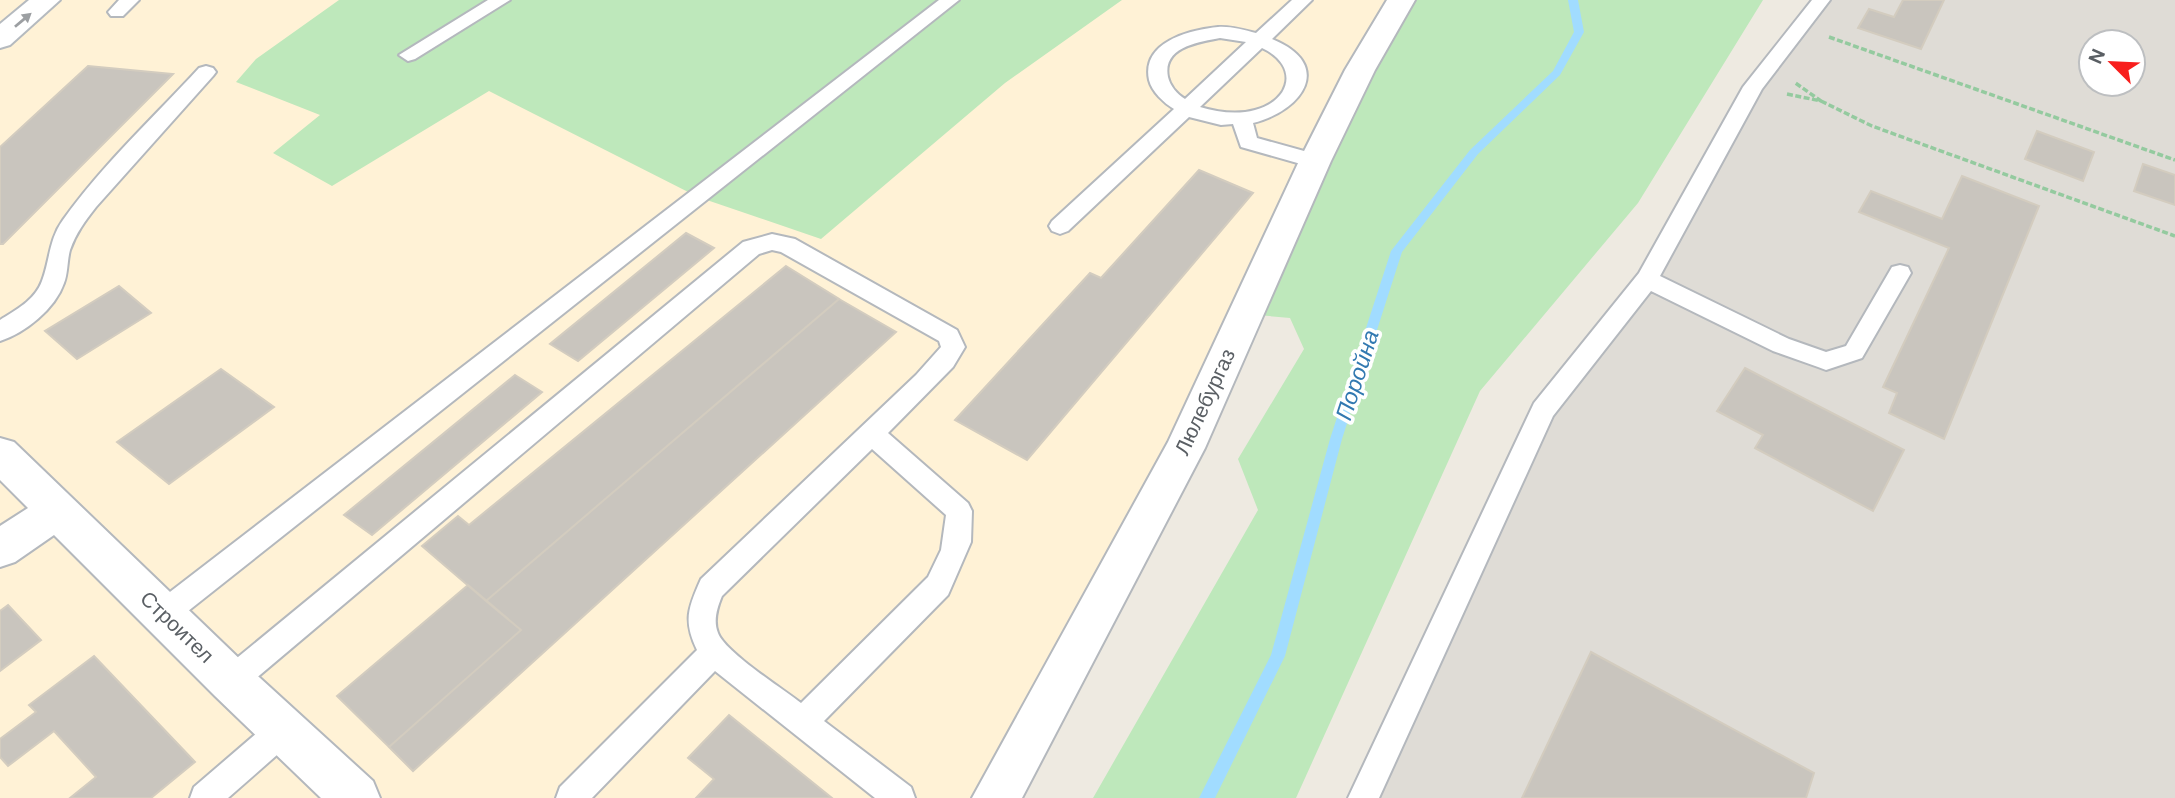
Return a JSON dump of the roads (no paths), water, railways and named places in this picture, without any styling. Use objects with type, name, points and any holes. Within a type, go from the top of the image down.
[{"type":"street","points":[[0,39],[46,0]]},
{"type":"street","name":"Люлебургаз","points":[[996,798],[1185,448],[1315,161],[1360,70],[1401,0]]},
{"type":"street","name":"Строител","points":[[0,454],[231,681],[356,798]]},
{"type":"street","points":[[0,549],[56,511]]},
{"type":"lane","points":[[408,55],[501,0]]},
{"type":"lane","points":[[163,614],[950,0]]},
{"type":"lane","points":[[1060,226],[1303,0]]},
{"type":"lane","points":[[1363,798],[1543,410],[1647,279],[1753,87],[1802,28],[1821,0]]},
{"type":"lane","points":[[1241,33],[1261,39],[1277,47],[1289,58],[1296,71],[1296,84],[1291,96],[1279,107],[1262,115],[1242,119],[1212,118],[1184,109],[1169,99],[1159,86],[1156,73],[1158,60],[1167,48],[1200,34],[1241,33]]},
{"type":"lane","points":[[0,332],[37,307],[53,283],[69,227],[88,202],[206,72]]},
{"type":"lane","points":[[1242,119],[1248,142],[1315,161]]},
{"type":"lane","points":[[231,681],[751,248],[772,242],[787,245],[949,336],[953,347],[945,361],[711,588],[702,609],[702,635],[714,653],[900,798]]},
{"type":"lane","points":[[1647,279],[1781,345],[1826,361],[1854,352],[1900,273]]},
{"type":"lane","points":[[803,723],[938,586],[961,535],[959,511],[871,433]]},
{"type":"lane","points":[[571,798],[714,653]]},
{"type":"lane","points":[[205,798],[283,730]]},
{"type":"waterway","name":"Поройна","points":[[1207,798],[1278,656],[1336,439],[1397,251],[1474,152],[1557,73],[1579,32],[1573,0]]}]
